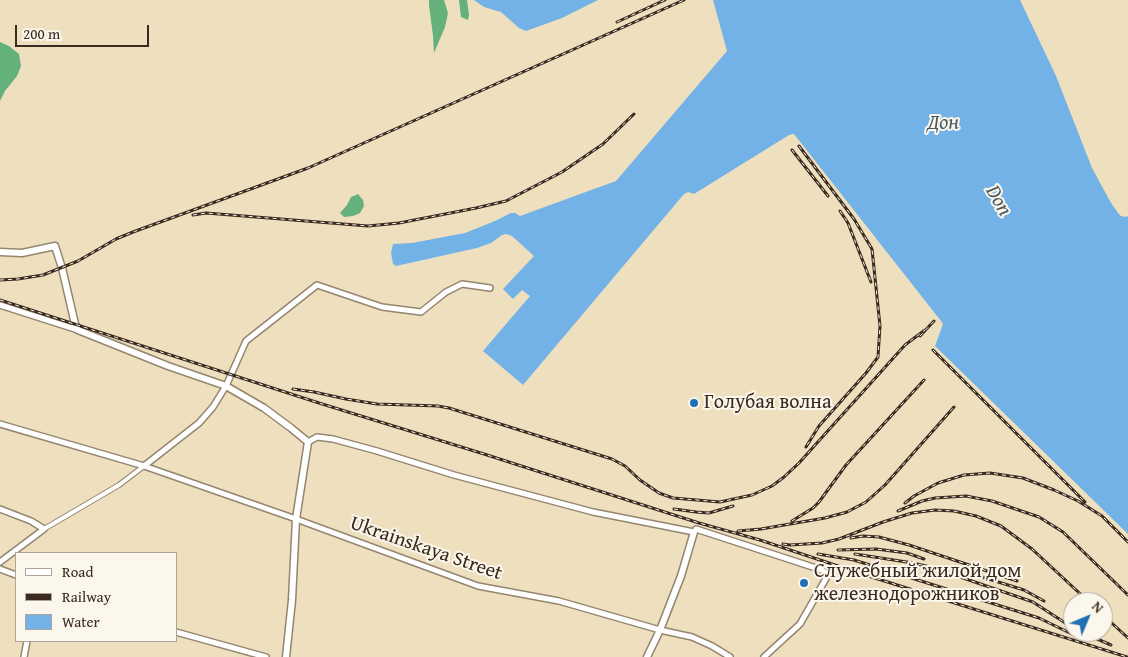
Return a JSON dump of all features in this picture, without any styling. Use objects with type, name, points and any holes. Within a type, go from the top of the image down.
[{"type":"street","points":[[0,252],[22,253],[55,246],[78,330]]},
{"type":"street","points":[[0,562],[44,529],[112,489],[199,423],[213,407],[226,386],[246,341],[317,285],[382,307],[421,312],[446,292],[462,284],[490,288]]},
{"type":"street","points":[[0,305],[78,330],[168,366],[226,386],[264,408],[308,442]]},
{"type":"street","name":"Ukrainskaya Street","points":[[0,424],[144,466],[296,519],[478,586],[558,602],[692,637],[730,657]]},
{"type":"street","points":[[308,442],[317,437],[333,439],[454,475],[593,512],[695,531],[822,570],[828,575],[800,624],[764,657]]},
{"type":"street","points":[[286,657],[292,600],[296,519],[308,442]]},
{"type":"street","points":[[0,509],[31,521],[44,529]]},
{"type":"street","points":[[647,657],[660,630],[681,576],[695,531]]},
{"type":"street","points":[[0,569],[15,575]]},
{"type":"street","points":[[178,633],[266,657]]},
{"type":"street","points":[[24,657],[27,642]]},
{"type":"green space","points":[[429,0],[444,0],[448,13],[445,27],[434,53],[433,36]]},
{"type":"green space","points":[[459,0],[467,0],[468,20],[461,17]]},
{"type":"green space","points":[[0,42],[19,54],[21,66],[17,76],[0,101]]},
{"type":"green space","points":[[358,194],[363,200],[364,206],[360,213],[344,217],[340,213],[351,197]]},
{"type":"water","points":[[474,0],[598,0],[562,18],[526,31],[519,28],[501,12],[484,7]]},
{"type":"water","name":"Дон","points":[[713,0],[1020,0],[1056,76],[1092,168],[1118,213],[1121,216],[1128,216],[1128,534],[935,346],[943,324],[794,134],[789,135],[694,194],[688,192],[684,194],[523,385],[483,351],[530,296],[522,290],[513,299],[503,289],[534,256],[512,236],[506,234],[491,243],[477,248],[396,266],[393,264],[391,253],[393,244],[412,243],[465,233],[511,213],[520,216],[616,181],[727,51]]},
{"type":"railway","points":[[617,22],[665,0]]},
{"type":"railway","points":[[0,280],[43,275],[78,261],[116,239],[133,232],[308,168],[684,0]]},
{"type":"railway","points":[[193,215],[206,213],[368,226],[399,223],[476,208],[506,201],[562,172],[603,144],[634,114]]},
{"type":"railway","points":[[799,146],[854,219],[872,249],[880,326],[878,357],[819,426],[806,447]]},
{"type":"railway","points":[[792,150],[828,196]]},
{"type":"railway","points":[[840,211],[848,223],[871,282]]},
{"type":"railway","points":[[0,300],[319,403],[699,523],[760,540],[1127,657]]},
{"type":"railway","points":[[920,336],[934,321]]},
{"type":"railway","points":[[293,389],[377,404],[449,408],[612,459],[625,466],[640,480],[659,493],[673,498],[720,502],[752,495],[772,486],[784,477],[799,463],[905,345],[925,330]]},
{"type":"railway","points":[[933,350],[1085,502]]},
{"type":"railway","points":[[792,521],[819,502],[846,465],[924,380]]},
{"type":"railway","points":[[738,531],[825,518],[847,512],[866,502],[885,485],[954,407]]},
{"type":"railway","points":[[905,503],[938,483],[964,475],[990,473],[1023,478],[1078,501],[1102,516],[1128,542]]},
{"type":"railway","points":[[898,511],[935,498],[966,496],[992,501],[1039,517],[1063,532],[1128,595]]},
{"type":"railway","points":[[674,509],[709,513],[733,506]]},
{"type":"railway","points":[[783,544],[822,543],[839,539],[912,513],[935,510],[954,511],[976,516],[1001,526],[1032,549],[1078,592]]},
{"type":"railway","points":[[851,538],[863,536],[879,537],[1017,581]]},
{"type":"railway","points":[[838,550],[876,549],[907,553],[924,559]]},
{"type":"railway","points":[[818,554],[854,560],[1039,618],[1063,630]]},
{"type":"railway","points":[[855,554],[934,568],[1033,602],[1063,622]]},
{"type":"railway","points":[[979,576],[1024,590],[1044,601]]},
{"type":"railway","points":[[1113,624],[1128,638]]},
{"type":"railway","points":[[1104,642],[1111,645]]},
{"type":"place","name":"Голубая волна","points":[[694,403]]},
{"type":"place","name":"Служебный жилой дом железнодорожников","points":[[804,583]]},
{"type":"water label","name":"Don","points":[[998,201]]}]
